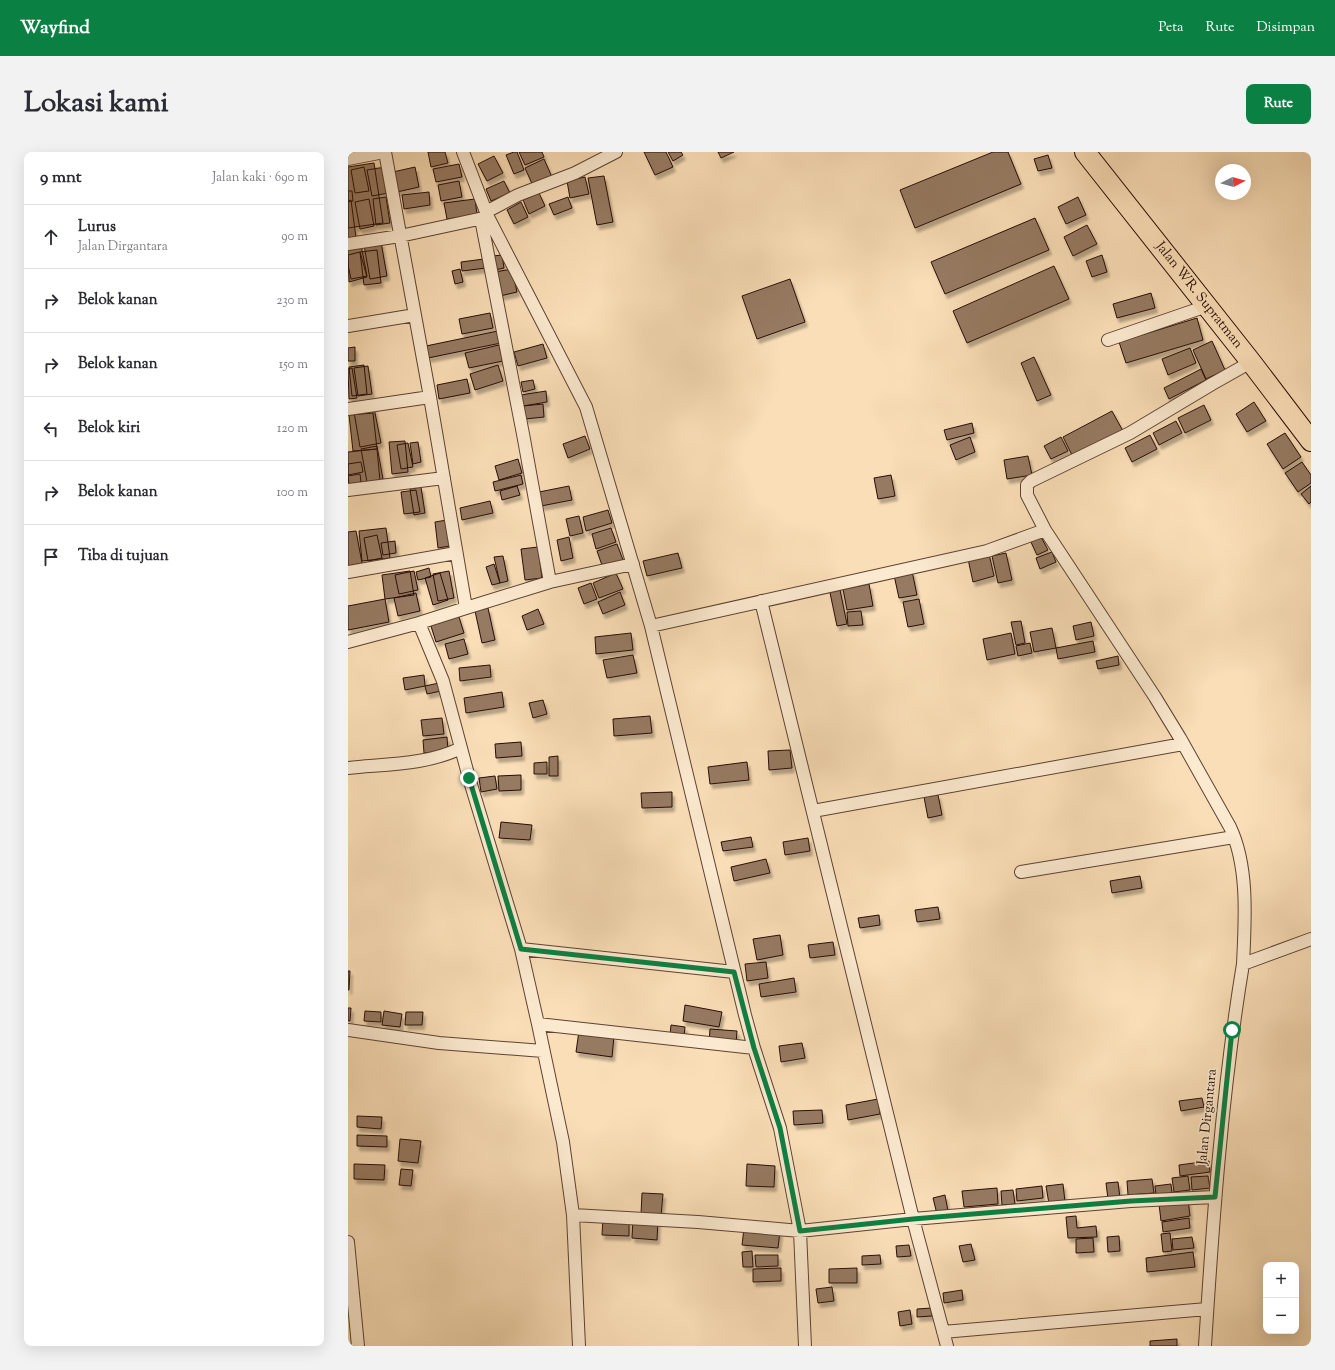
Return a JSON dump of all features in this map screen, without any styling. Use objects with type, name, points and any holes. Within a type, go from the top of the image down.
[{"type":"highway","name":"Jalan WR. Supratman","points":[[1084,152],[1251,362],[1311,441]]},
{"type":"street","points":[[348,159],[384,152],[430,397],[466,608]]},
{"type":"street","points":[[463,152],[485,216],[586,407],[651,626],[734,972],[754,1048],[780,1128],[800,1231],[806,1346]]},
{"type":"street","points":[[348,244],[400,236],[485,216],[518,195],[575,173],[616,152]]},
{"type":"street","points":[[485,216],[550,582]]},
{"type":"street","points":[[1108,340],[1207,306]]},
{"type":"street","points":[[348,326],[415,315]]},
{"type":"street","name":"Jalan Dirgantara","points":[[1205,1346],[1215,1197],[1232,1030],[1244,942],[1243,881],[1240,856],[1234,836],[1183,744],[1147,684],[1045,530],[1026,489],[1031,481],[1130,433],[1251,362]]},
{"type":"street","points":[[348,409],[430,397]]},
{"type":"street","points":[[348,490],[444,478]]},
{"type":"street","points":[[651,626],[987,552],[1045,530]]},
{"type":"street","points":[[348,572],[456,553]]},
{"type":"street","points":[[348,642],[419,623],[550,582],[633,564]]},
{"type":"street","points":[[761,602],[913,1219],[947,1346]]},
{"type":"street","points":[[419,623],[443,681],[461,748],[521,949],[538,1024],[563,1142],[573,1215],[579,1346]]},
{"type":"street","points":[[813,811],[1183,744]]},
{"type":"street","points":[[348,768],[424,760],[450,753],[461,748]]},
{"type":"street","points":[[1020,872],[1234,836]]},
{"type":"street","points":[[1242,964],[1311,938]]},
{"type":"street","points":[[521,949],[734,972]]},
{"type":"street","points":[[538,1024],[754,1048]]},
{"type":"street","points":[[348,1030],[438,1043],[543,1051]]},
{"type":"street","points":[[573,1215],[698,1222],[800,1231],[913,1219],[1131,1201],[1215,1197]]},
{"type":"street","points":[[348,1242],[358,1346]]},
{"type":"street","points":[[943,1332],[1207,1309]]},
{"type":"building","points":[[428,152],[445,152],[448,163],[431,167]]},
{"type":"building","points":[[517,152],[524,170],[514,174],[506,155]]},
{"type":"building","points":[[519,152],[542,152],[544,157],[525,165]]},
{"type":"building","points":[[644,152],[666,152],[673,167],[655,175]]},
{"type":"building","points":[[668,152],[681,152],[683,155],[673,161]]},
{"type":"building","points":[[718,152],[734,152],[721,158]]},
{"type":"building","points":[[993,152],[1008,152],[1021,184],[915,228],[900,190]]},
{"type":"building","points":[[1048,155],[1052,168],[1038,171],[1034,159]]},
{"type":"building","points":[[494,156],[503,173],[487,181],[478,164]]},
{"type":"building","points":[[544,159],[552,177],[533,186],[525,168]]},
{"type":"building","points":[[374,163],[383,223],[348,228],[348,167]]},
{"type":"building","points":[[459,164],[462,177],[436,182],[433,169]]},
{"type":"building","points":[[364,167],[369,191],[355,193],[351,170]]},
{"type":"building","points":[[385,167],[389,193],[372,196],[367,170]]},
{"type":"building","points":[[415,167],[419,187],[397,192],[393,172]]},
{"type":"building","points":[[604,176],[613,222],[597,225],[588,178]]},
{"type":"building","points":[[585,177],[589,194],[570,198],[567,181]]},
{"type":"building","points":[[459,181],[462,197],[441,201],[438,185]]},
{"type":"building","points":[[504,181],[510,193],[491,201],[486,189]]},
{"type":"building","points":[[348,191],[352,191],[353,201],[348,202]]},
{"type":"building","points":[[429,192],[430,205],[404,209],[402,195]]},
{"type":"building","points":[[539,193],[545,206],[529,214],[523,200]]},
{"type":"building","points":[[386,197],[390,223],[376,225],[373,199]]},
{"type":"building","points":[[568,197],[572,208],[554,215],[549,204]]},
{"type":"building","points":[[1078,197],[1086,215],[1066,224],[1058,207]]},
{"type":"building","points":[[369,199],[374,226],[360,229],[355,202]]},
{"type":"building","points":[[475,199],[477,215],[447,219],[444,203]]},
{"type":"building","points":[[351,200],[356,238],[348,239],[348,201]]},
{"type":"building","points":[[521,202],[528,217],[514,224],[507,210]]},
{"type":"building","points":[[1035,218],[1049,250],[945,294],[931,262]]},
{"type":"building","points":[[1087,225],[1097,244],[1073,256],[1064,237]]},
{"type":"building","points":[[381,242],[387,276],[370,279],[364,245]]},
{"type":"building","points":[[361,245],[367,276],[351,279],[348,265],[348,248]]},
{"type":"building","points":[[377,250],[381,283],[364,285],[360,252]]},
{"type":"building","points":[[360,252],[367,277],[349,282],[348,255]]},
{"type":"building","points":[[502,255],[504,268],[495,270],[493,256]]},
{"type":"building","points":[[1102,255],[1107,272],[1092,277],[1086,261]]},
{"type":"building","points":[[484,259],[486,268],[462,271],[461,262]]},
{"type":"building","points":[[1054,266],[1069,299],[967,343],[953,311]]},
{"type":"building","points":[[460,269],[463,282],[455,284],[452,271]]},
{"type":"building","points":[[512,269],[517,292],[500,296],[495,272]]},
{"type":"building","points":[[790,279],[805,322],[757,339],[742,296]]},
{"type":"building","points":[[1151,293],[1155,308],[1117,318],[1113,304]]},
{"type":"building","points":[[490,313],[493,328],[462,334],[459,319]]},
{"type":"building","points":[[1197,318],[1203,340],[1126,363],[1119,342]]},
{"type":"building","points":[[498,331],[501,343],[428,358],[426,346]]},
{"type":"building","points":[[1212,341],[1225,370],[1206,379],[1193,350]]},
{"type":"building","points":[[543,344],[547,358],[518,366],[514,352]]},
{"type":"building","points":[[499,345],[503,361],[469,368],[465,353]]},
{"type":"building","points":[[355,347],[355,361],[348,361],[348,348]]},
{"type":"building","points":[[1190,348],[1196,363],[1168,375],[1162,359]]},
{"type":"building","points":[[1034,357],[1051,395],[1037,401],[1021,363]]},
{"type":"building","points":[[364,365],[367,394],[352,396],[349,367]]},
{"type":"building","points":[[498,365],[503,381],[475,390],[470,374]]},
{"type":"building","points":[[368,366],[372,394],[358,396],[354,368]]},
{"type":"building","points":[[352,368],[357,398],[349,399],[348,369]]},
{"type":"building","points":[[1201,369],[1206,380],[1169,399],[1164,388]]},
{"type":"building","points":[[467,379],[470,393],[439,399],[437,385]]},
{"type":"building","points":[[533,380],[535,389],[523,392],[521,382]]},
{"type":"building","points":[[546,391],[547,402],[523,406],[521,395]]},
{"type":"building","points":[[1254,402],[1266,421],[1247,432],[1236,414]]},
{"type":"building","points":[[543,404],[544,417],[525,419],[523,406]]},
{"type":"building","points":[[1204,405],[1211,420],[1185,433],[1178,418]]},
{"type":"building","points":[[374,408],[381,443],[360,447],[354,412]]},
{"type":"building","points":[[1112,411],[1123,431],[1073,457],[1063,437]]},
{"type":"building","points":[[373,413],[377,449],[353,451],[349,415]]},
{"type":"building","points":[[1176,421],[1182,433],[1159,445],[1153,433]]},
{"type":"building","points":[[972,423],[974,433],[947,440],[944,430]]},
{"type":"building","points":[[1285,433],[1301,457],[1283,469],[1267,444]]},
{"type":"building","points":[[1150,435],[1157,449],[1132,462],[1125,448]]},
{"type":"building","points":[[585,436],[590,449],[568,458],[563,444]]},
{"type":"building","points":[[970,437],[975,452],[956,460],[950,445]]},
{"type":"building","points":[[1061,437],[1068,451],[1051,459],[1044,446]]},
{"type":"building","points":[[405,441],[408,472],[392,474],[389,442]]},
{"type":"building","points":[[418,442],[421,462],[413,464],[410,443]]},
{"type":"building","points":[[408,443],[413,467],[401,469],[397,445]]},
{"type":"building","points":[[377,446],[383,479],[367,482],[361,449]]},
{"type":"building","points":[[377,449],[380,481],[348,484],[348,452]]},
{"type":"building","points":[[1028,456],[1032,475],[1007,479],[1004,460]]},
{"type":"building","points":[[518,459],[522,473],[499,480],[495,466]]},
{"type":"building","points":[[361,462],[363,472],[348,475],[348,464]]},
{"type":"building","points":[[1302,462],[1311,475],[1311,483],[1298,492],[1285,473]]},
{"type":"building","points":[[360,474],[361,482],[349,484],[348,476]]},
{"type":"building","points":[[521,475],[523,484],[495,491],[493,482]]},
{"type":"building","points":[[891,475],[895,496],[878,499],[874,478]]},
{"type":"building","points":[[517,486],[520,495],[502,500],[500,491]]},
{"type":"building","points":[[569,486],[572,500],[541,506],[539,492]]},
{"type":"building","points":[[1311,486],[1311,502],[1309,504],[1301,494]]},
{"type":"building","points":[[421,487],[425,513],[414,515],[410,489]]},
{"type":"building","points":[[416,490],[420,512],[404,514],[401,492]]},
{"type":"building","points":[[490,501],[493,513],[462,520],[460,508]]},
{"type":"building","points":[[608,510],[612,523],[586,531],[583,517]]},
{"type":"building","points":[[579,516],[583,533],[570,536],[566,519]]},
{"type":"building","points":[[447,520],[450,546],[438,548],[435,522]]},
{"type":"building","points":[[386,528],[390,558],[362,561],[359,531]]},
{"type":"building","points":[[611,528],[616,542],[596,549],[592,534]]},
{"type":"building","points":[[356,531],[362,563],[348,566],[348,532]]},
{"type":"building","points":[[377,535],[382,558],[368,561],[364,538]]},
{"type":"building","points":[[1040,535],[1048,550],[1037,555],[1030,540]]},
{"type":"building","points":[[569,537],[573,558],[561,561],[557,540]]},
{"type":"building","points":[[395,541],[396,553],[383,555],[381,543]]},
{"type":"building","points":[[617,544],[623,560],[603,568],[597,551]]},
{"type":"building","points":[[538,547],[542,578],[525,580],[521,549]]},
{"type":"building","points":[[1052,552],[1056,562],[1040,569],[1036,558]]},
{"type":"building","points":[[678,553],[682,568],[647,576],[643,561]]},
{"type":"building","points":[[1006,553],[1012,580],[998,583],[992,556]]},
{"type":"building","points":[[989,554],[994,576],[973,582],[968,559]]},
{"type":"building","points":[[503,556],[508,581],[500,583],[494,557]]},
{"type":"building","points":[[494,564],[500,583],[492,585],[486,567]]},
{"type":"building","points":[[429,568],[431,577],[418,580],[416,572]]},
{"type":"building","points":[[410,571],[414,595],[385,599],[382,575]]},
{"type":"building","points":[[414,571],[418,590],[399,594],[395,575]]},
{"type":"building","points":[[449,571],[454,598],[438,601],[433,574]]},
{"type":"building","points":[[912,571],[917,595],[899,598],[894,575]]},
{"type":"building","points":[[440,573],[448,600],[433,605],[425,578]]},
{"type":"building","points":[[616,573],[623,589],[599,598],[593,583]]},
{"type":"building","points":[[591,583],[597,599],[584,604],[578,588]]},
{"type":"building","points":[[869,584],[873,606],[847,610],[843,589]]},
{"type":"building","points":[[839,585],[847,624],[837,626],[829,588]]},
{"type":"building","points":[[620,592],[625,605],[603,614],[598,602]]},
{"type":"building","points":[[416,593],[420,611],[398,616],[394,598]]},
{"type":"building","points":[[385,599],[389,622],[348,630],[348,606]]},
{"type":"building","points":[[919,599],[924,624],[908,627],[903,602]]},
{"type":"building","points":[[488,608],[495,640],[482,643],[475,611]]},
{"type":"building","points":[[538,609],[544,624],[527,630],[522,616]]},
{"type":"building","points":[[861,611],[863,625],[848,626],[847,612]]},
{"type":"building","points":[[458,614],[464,633],[436,642],[430,623]]},
{"type":"building","points":[[1021,621],[1025,643],[1016,645],[1011,622]]},
{"type":"building","points":[[1091,622],[1094,636],[1076,640],[1073,626]]},
{"type":"building","points":[[1052,628],[1056,648],[1034,652],[1030,632]]},
{"type":"building","points":[[631,633],[633,650],[596,654],[595,637]]},
{"type":"building","points":[[1011,633],[1015,654],[987,660],[983,639]]},
{"type":"building","points":[[464,639],[468,654],[449,659],[445,644]]},
{"type":"building","points":[[1093,641],[1095,652],[1058,659],[1056,648]]},
{"type":"building","points":[[1030,643],[1032,653],[1018,656],[1016,646]]},
{"type":"building","points":[[633,655],[637,673],[607,678],[603,660]]},
{"type":"building","points":[[1118,656],[1119,665],[1098,669],[1096,661]]},
{"type":"building","points":[[490,665],[491,677],[460,681],[459,668]]},
{"type":"building","points":[[424,675],[425,686],[405,690],[403,678]]},
{"type":"building","points":[[439,683],[441,691],[427,694],[425,686]]},
{"type":"building","points":[[502,692],[504,707],[466,713],[464,698]]},
{"type":"building","points":[[543,700],[547,714],[533,718],[529,703]]},
{"type":"building","points":[[650,716],[652,733],[614,736],[613,719]]},
{"type":"building","points":[[442,718],[444,734],[423,736],[421,720]]},
{"type":"building","points":[[447,737],[448,751],[424,753],[423,740]]},
{"type":"building","points":[[521,742],[522,756],[496,758],[495,744]]},
{"type":"building","points":[[790,750],[792,768],[769,770],[768,751]]},
{"type":"building","points":[[558,756],[558,776],[549,776],[549,757]]},
{"type":"building","points":[[547,762],[547,774],[534,774],[534,763]]},
{"type":"building","points":[[747,762],[749,780],[710,784],[708,767]]},
{"type":"building","points":[[521,775],[521,790],[499,791],[498,776]]},
{"type":"building","points":[[495,776],[497,789],[481,792],[479,778]]},
{"type":"building","points":[[672,792],[672,807],[642,808],[641,793]]},
{"type":"building","points":[[938,795],[942,815],[928,818],[924,797]]},
{"type":"building","points":[[501,822],[532,825],[530,840],[499,838]]},
{"type":"building","points":[[751,837],[753,847],[723,851],[721,842]]},
{"type":"building","points":[[808,838],[810,851],[785,855],[783,842]]},
{"type":"building","points":[[766,859],[770,873],[734,881],[731,867]]},
{"type":"building","points":[[1140,876],[1142,888],[1112,893],[1110,881]]},
{"type":"building","points":[[938,907],[940,919],[917,922],[915,910]]},
{"type":"building","points":[[879,915],[880,925],[860,928],[858,918]]},
{"type":"building","points":[[780,935],[783,955],[757,960],[753,939]]},
{"type":"building","points":[[833,942],[835,955],[810,958],[808,945]]},
{"type":"building","points":[[766,962],[768,978],[747,981],[745,964]]},
{"type":"building","points":[[348,971],[350,971],[349,990],[348,990]]},
{"type":"building","points":[[794,978],[796,992],[761,997],[759,984]]},
{"type":"building","points":[[685,1005],[722,1012],[719,1027],[683,1021]]},
{"type":"building","points":[[348,1008],[351,1008],[350,1021],[348,1021]]},
{"type":"building","points":[[365,1011],[381,1012],[381,1022],[364,1021]]},
{"type":"building","points":[[384,1011],[402,1014],[400,1027],[382,1025]]},
{"type":"building","points":[[406,1012],[423,1012],[422,1025],[405,1025]]},
{"type":"building","points":[[671,1025],[685,1027],[684,1037],[670,1035]]},
{"type":"building","points":[[710,1029],[737,1031],[736,1044],[709,1042]]},
{"type":"building","points":[[579,1031],[614,1036],[612,1057],[576,1052]]},
{"type":"building","points":[[802,1043],[805,1058],[781,1062],[779,1046]]},
{"type":"building","points":[[1202,1098],[1204,1107],[1181,1111],[1179,1101]]},
{"type":"building","points":[[878,1099],[880,1114],[848,1120],[846,1105]]},
{"type":"building","points":[[822,1110],[823,1123],[794,1125],[793,1111]]},
{"type":"building","points":[[357,1116],[382,1117],[381,1129],[357,1127]]},
{"type":"building","points":[[357,1135],[387,1136],[387,1147],[357,1146]]},
{"type":"building","points":[[400,1139],[421,1141],[418,1163],[398,1161]]},
{"type":"building","points":[[1209,1161],[1210,1172],[1180,1176],[1179,1165]]},
{"type":"building","points":[[354,1164],[385,1165],[384,1180],[354,1179]]},
{"type":"building","points":[[747,1164],[775,1166],[774,1187],[746,1186]]},
{"type":"building","points":[[401,1169],[413,1170],[411,1186],[399,1185]]},
{"type":"building","points":[[1188,1176],[1190,1190],[1174,1192],[1172,1178]]},
{"type":"building","points":[[1208,1176],[1210,1188],[1192,1190],[1191,1177]]},
{"type":"building","points":[[1152,1179],[1154,1193],[1128,1195],[1127,1181]]},
{"type":"building","points":[[1118,1182],[1120,1198],[1108,1199],[1106,1183]]},
{"type":"building","points":[[1063,1184],[1065,1202],[1049,1204],[1046,1186]]},
{"type":"building","points":[[1171,1184],[1172,1193],[1156,1195],[1155,1186]]},
{"type":"building","points":[[1042,1186],[1043,1198],[1017,1201],[1016,1189]]},
{"type":"building","points":[[997,1188],[998,1204],[964,1207],[962,1191]]},
{"type":"building","points":[[1013,1190],[1015,1204],[1002,1205],[1001,1191]]},
{"type":"building","points":[[642,1193],[663,1194],[661,1216],[641,1214]]},
{"type":"building","points":[[945,1195],[948,1211],[937,1214],[933,1198]]},
{"type":"building","points":[[1188,1200],[1190,1216],[1161,1221],[1159,1204]]},
{"type":"building","points":[[1076,1216],[1077,1228],[1096,1226],[1097,1237],[1068,1238],[1066,1217]]},
{"type":"building","points":[[603,1218],[629,1220],[629,1236],[602,1235]]},
{"type":"building","points":[[1189,1218],[1190,1228],[1163,1232],[1162,1222]]},
{"type":"building","points":[[633,1219],[658,1220],[657,1240],[632,1238]]},
{"type":"building","points":[[744,1228],[780,1231],[778,1248],[742,1245]]},
{"type":"building","points":[[1170,1233],[1172,1251],[1163,1252],[1161,1234]]},
{"type":"building","points":[[1119,1236],[1120,1251],[1108,1252],[1107,1237]]},
{"type":"building","points":[[1192,1237],[1194,1248],[1173,1250],[1172,1239]]},
{"type":"building","points":[[1093,1238],[1094,1252],[1076,1253],[1076,1239]]},
{"type":"building","points":[[971,1244],[975,1260],[963,1262],[959,1246]]},
{"type":"building","points":[[909,1245],[911,1256],[897,1257],[896,1246]]},
{"type":"building","points":[[752,1251],[753,1267],[743,1267],[742,1252]]},
{"type":"building","points":[[1193,1252],[1195,1267],[1147,1272],[1146,1258]]},
{"type":"building","points":[[755,1255],[778,1255],[778,1266],[756,1267]]},
{"type":"building","points":[[880,1255],[881,1264],[862,1265],[862,1256]]},
{"type":"building","points":[[781,1268],[781,1281],[753,1282],[753,1269]]},
{"type":"building","points":[[857,1268],[857,1283],[829,1283],[829,1269]]},
{"type":"building","points":[[832,1287],[834,1301],[818,1303],[816,1289]]},
{"type":"building","points":[[962,1290],[963,1300],[944,1303],[943,1293]]},
{"type":"building","points":[[932,1308],[932,1316],[917,1317],[917,1309]]},
{"type":"building","points":[[910,1310],[912,1324],[900,1326],[898,1312]]},
{"type":"building","points":[[1177,1339],[1177,1346],[1150,1346],[1150,1341]]},
{"type":"route","points":[[469,778],[521,949],[734,972],[744,1015],[780,1128],[800,1231],[913,1219],[1038,1210],[1131,1201],[1215,1197],[1232,1030]]}]
